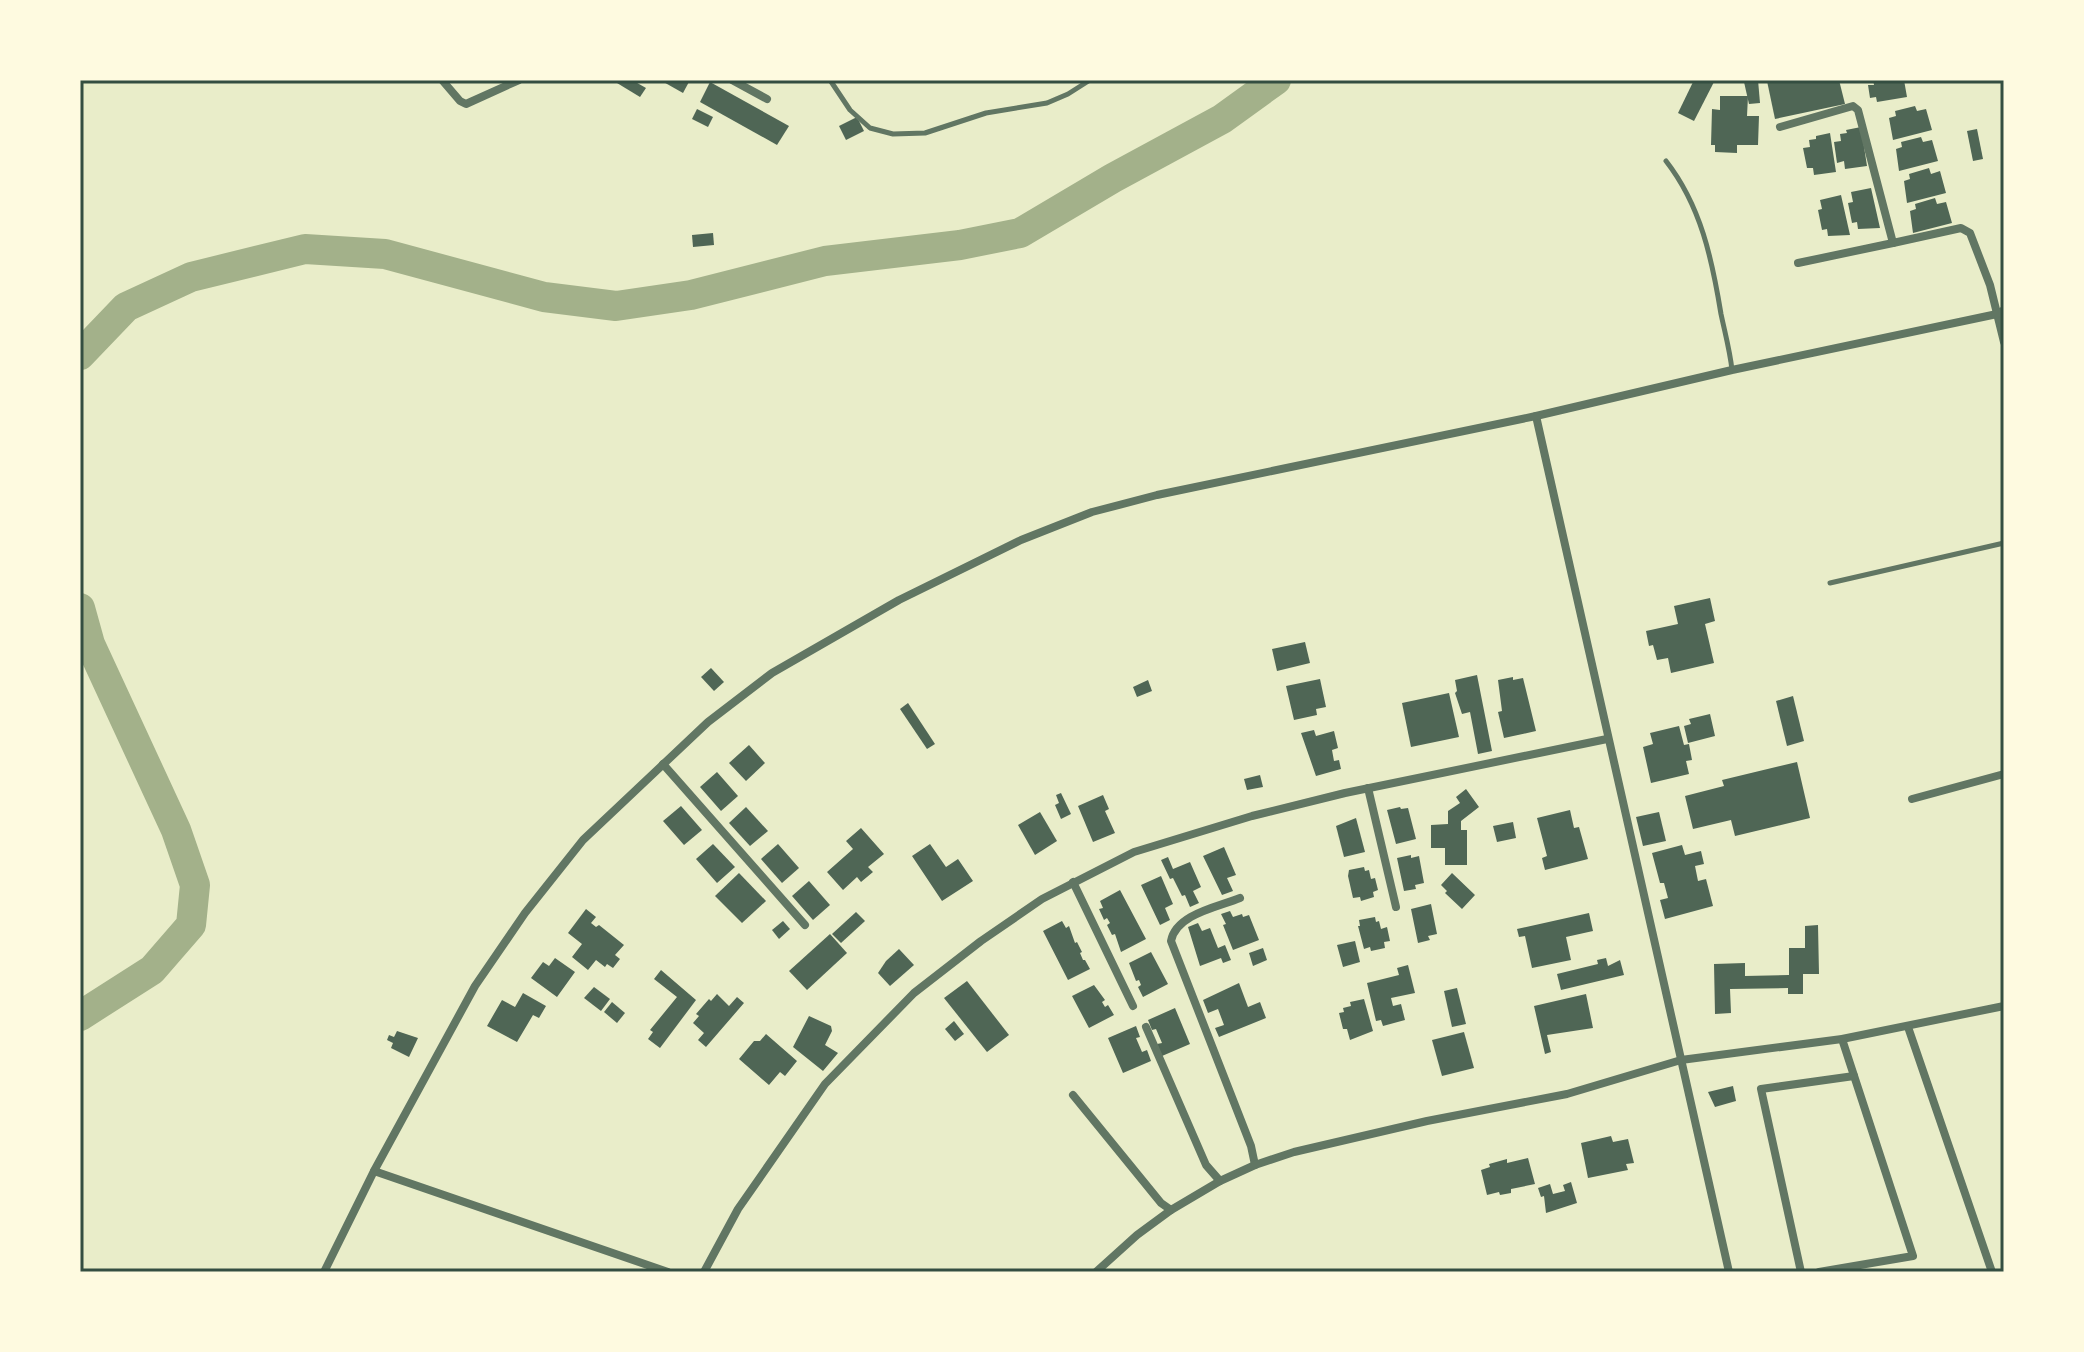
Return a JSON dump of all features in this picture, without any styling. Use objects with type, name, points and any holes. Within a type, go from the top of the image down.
[{"type":"street","points":[[442,80],[466,104],[519,80]]},
{"type":"street","points":[[732,80],[767,99]]},
{"type":"street","points":[[1780,127],[1853,106],[1860,114],[1893,243]]},
{"type":"street","points":[[1798,263],[1961,228],[1970,233],[2001,312],[2004,342]]},
{"type":"street","points":[[324,1272],[374,1171],[475,986],[525,913],[583,840],[708,722],[772,673],[899,600],[1021,540],[1092,512],[1157,495],[1536,416],[2001,312]]},
{"type":"street","points":[[1536,416],[1729,1272]]},
{"type":"street","points":[[704,1272],[738,1209],[825,1084],[914,993],[1042,899],[1134,852],[1252,816],[1368,788],[1607,739]]},
{"type":"street","points":[[663,764],[805,925]]},
{"type":"street","points":[[1912,799],[2004,774]]},
{"type":"street","points":[[1368,788],[1396,907]]},
{"type":"street","points":[[1073,882],[1133,1006]]},
{"type":"street","points":[[1240,898],[1184,921],[1173,931],[1171,941],[1251,1146],[1255,1165]]},
{"type":"street","points":[[1096,1272],[1171,1210],[1220,1181],[1294,1152],[1427,1121],[1567,1094],[1681,1060],[1842,1039],[2004,1006]]},
{"type":"street","points":[[1146,1027],[1206,1165],[1220,1181]]},
{"type":"street","points":[[1908,1027],[1992,1272]]},
{"type":"street","points":[[1819,1272],[1913,1256],[1842,1039]]},
{"type":"street","points":[[1801,1272],[1761,1089],[1854,1076]]},
{"type":"street","points":[[1073,1095],[1161,1203],[1171,1210]]},
{"type":"street","points":[[374,1171],[668,1272]]},
{"type":"lane","points":[[830,80],[850,110],[870,128],[893,134],[925,133],[986,113],[1047,103],[1090,80]]},
{"type":"lane","points":[[1666,161],[1682,181],[1705,236],[1718,288],[1732,370]]},
{"type":"lane","points":[[1830,583],[2004,543]]},
{"type":"building","points":[[632,80],[646,88],[640,97],[617,83]]},
{"type":"building","points":[[660,80],[690,80],[683,93]]},
{"type":"building","points":[[1694,80],[1715,80],[1694,121],[1678,113]]},
{"type":"building","points":[[1758,80],[1760,103],[1749,104],[1744,82]]},
{"type":"building","points":[[1839,80],[1845,104],[1775,119],[1767,81]]},
{"type":"building","points":[[1873,80],[1904,80],[1907,97],[1877,102],[1876,97],[1870,98],[1868,85],[1874,85]]},
{"type":"building","points":[[710,82],[789,126],[777,145],[700,102]]},
{"type":"building","points":[[1720,96],[1748,96],[1747,116],[1759,116],[1758,145],[1737,145],[1737,153],[1715,152],[1715,145],[1711,145],[1712,109],[1720,110]]},
{"type":"building","points":[[1915,106],[1917,111],[1926,109],[1932,130],[1893,140],[1889,118],[1896,116],[1895,111]]},
{"type":"building","points":[[697,109],[713,117],[708,127],[692,119]]},
{"type":"building","points":[[857,117],[864,131],[846,140],[839,126]]},
{"type":"building","points":[[1861,127],[1867,166],[1845,169],[1844,161],[1837,163],[1834,142],[1841,141],[1840,134],[1847,133],[1846,130]]},
{"type":"building","points":[[1977,129],[1983,159],[1973,161],[1967,131]]},
{"type":"building","points":[[1830,133],[1836,172],[1814,175],[1813,168],[1807,168],[1803,148],[1810,147],[1809,140],[1816,139],[1816,136]]},
{"type":"building","points":[[1921,137],[1923,142],[1932,140],[1938,161],[1899,171],[1896,149],[1902,147],[1901,142]]},
{"type":"building","points":[[1929,168],[1931,174],[1940,171],[1946,193],[1907,203],[1904,181],[1910,179],[1909,174]]},
{"type":"building","points":[[1871,188],[1880,228],[1858,229],[1857,222],[1852,223],[1848,203],[1853,202],[1851,192]]},
{"type":"building","points":[[1841,195],[1850,235],[1828,236],[1827,229],[1822,230],[1818,210],[1822,209],[1820,200]]},
{"type":"building","points":[[1935,198],[1937,204],[1946,202],[1952,223],[1913,233],[1910,211],[1916,209],[1915,204]]},
{"type":"building","points":[[713,233],[714,245],[693,247],[692,235]]},
{"type":"building","points":[[1710,598],[1715,621],[1705,624],[1714,663],[1671,673],[1668,658],[1657,660],[1653,645],[1649,646],[1646,631],[1678,624],[1674,606]]},
{"type":"building","points":[[1305,642],[1310,663],[1277,671],[1272,649]]},
{"type":"building","points":[[711,668],[724,682],[714,691],[701,677]]},
{"type":"building","points":[[1477,675],[1492,751],[1478,754],[1470,712],[1462,714],[1455,693],[1455,680]]},
{"type":"building","points":[[1513,677],[1513,680],[1523,678],[1536,731],[1504,738],[1498,712],[1502,711],[1498,680]]},
{"type":"building","points":[[1320,679],[1326,707],[1316,709],[1317,715],[1294,720],[1286,686]]},
{"type":"building","points":[[1148,680],[1152,691],[1137,697],[1133,687]]},
{"type":"building","points":[[1449,693],[1459,737],[1411,747],[1402,703]]},
{"type":"building","points":[[1793,696],[1804,741],[1787,746],[1776,701]]},
{"type":"building","points":[[908,703],[935,744],[927,749],[900,709]]},
{"type":"building","points":[[1710,714],[1715,736],[1688,743],[1684,726],[1691,724],[1689,719]]},
{"type":"building","points":[[1679,726],[1684,745],[1689,744],[1692,760],[1686,761],[1689,774],[1651,783],[1643,747],[1653,744],[1650,733]]},
{"type":"building","points":[[1314,730],[1316,736],[1334,731],[1338,748],[1332,750],[1334,761],[1339,760],[1341,769],[1316,776],[1301,733]]},
{"type":"building","points":[[749,745],[765,763],[746,781],[729,763]]},
{"type":"building","points":[[1797,762],[1810,818],[1735,836],[1731,820],[1693,829],[1685,796],[1724,786],[1722,780]]},
{"type":"building","points":[[717,772],[738,796],[721,811],[700,787]]},
{"type":"building","points":[[1260,775],[1263,787],[1247,790],[1244,779]]},
{"type":"building","points":[[1466,789],[1479,807],[1461,821],[1461,830],[1467,830],[1467,865],[1445,865],[1445,848],[1431,848],[1431,825],[1448,824],[1448,811],[1460,803],[1456,797]]},
{"type":"building","points":[[1061,793],[1071,814],[1061,819],[1055,805],[1059,803],[1056,795]]},
{"type":"building","points":[[1103,795],[1109,809],[1105,811],[1115,833],[1093,842],[1078,806]]},
{"type":"building","points":[[681,806],[702,830],[684,845],[663,821]]},
{"type":"building","points":[[746,807],[768,831],[750,846],[729,823]]},
{"type":"building","points":[[1408,808],[1416,839],[1396,844],[1387,810]]},
{"type":"building","points":[[1570,810],[1574,828],[1579,827],[1588,859],[1545,870],[1542,858],[1547,856],[1537,818]]},
{"type":"building","points":[[1040,812],[1057,841],[1035,855],[1018,825]]},
{"type":"building","points":[[1659,812],[1666,841],[1643,846],[1636,817]]},
{"type":"building","points":[[1356,818],[1365,852],[1344,857],[1336,826]]},
{"type":"building","points":[[1513,822],[1516,838],[1497,842],[1493,826]]},
{"type":"building","points":[[861,828],[884,854],[868,867],[873,872],[861,882],[857,877],[843,890],[827,872],[853,849],[846,841]]},
{"type":"building","points":[[713,844],[735,867],[717,883],[696,859]]},
{"type":"building","points":[[778,844],[799,868],[782,883],[761,859]]},
{"type":"building","points":[[930,844],[946,867],[958,859],[973,881],[942,901],[912,856]]},
{"type":"building","points":[[1682,845],[1685,855],[1701,851],[1704,864],[1695,866],[1698,881],[1706,879],[1713,906],[1665,919],[1660,900],[1668,898],[1664,883],[1660,883],[1652,853]]},
{"type":"building","points":[[1224,847],[1236,875],[1227,878],[1233,891],[1222,895],[1203,856]]},
{"type":"building","points":[[1411,855],[1411,858],[1419,856],[1424,883],[1415,885],[1416,889],[1404,891],[1397,858]]},
{"type":"building","points":[[1168,857],[1173,869],[1190,862],[1201,887],[1193,891],[1199,903],[1190,907],[1173,878],[1170,879],[1161,860]]},
{"type":"building","points":[[1364,867],[1365,871],[1369,870],[1371,879],[1375,878],[1378,890],[1373,892],[1374,897],[1361,901],[1360,897],[1353,898],[1348,876],[1349,870]]},
{"type":"building","points":[[739,873],[766,901],[742,923],[715,896]]},
{"type":"building","points":[[1452,873],[1475,895],[1462,909],[1441,885]]},
{"type":"building","points":[[1161,876],[1173,904],[1165,908],[1170,920],[1160,925],[1141,885]]},
{"type":"building","points":[[809,881],[830,905],[813,920],[792,896]]},
{"type":"building","points":[[1120,890],[1146,939],[1121,952],[1115,934],[1112,935],[1107,925],[1110,923],[1107,918],[1104,920],[1099,909],[1103,908],[1100,901]]},
{"type":"building","points":[[1431,904],[1437,934],[1428,936],[1430,940],[1418,943],[1411,909]]},
{"type":"building","points":[[586,909],[596,917],[591,923],[596,927],[599,925],[624,945],[615,955],[620,959],[613,968],[607,964],[605,967],[596,960],[588,970],[572,957],[582,944],[568,933]]},
{"type":"building","points":[[1230,911],[1233,917],[1249,915],[1259,940],[1233,950],[1221,914]]},
{"type":"building","points":[[856,912],[865,921],[841,943],[832,934]]},
{"type":"building","points":[[1589,913],[1593,931],[1566,937],[1571,960],[1532,968],[1525,936],[1519,937],[1517,929]]},
{"type":"building","points":[[1375,917],[1381,929],[1387,927],[1390,941],[1384,942],[1385,948],[1371,951],[1370,947],[1364,949],[1358,926],[1359,920]]},
{"type":"building","points":[[783,921],[790,929],[779,939],[772,930]]},
{"type":"building","points":[[1062,921],[1066,928],[1069,926],[1090,969],[1068,980],[1043,931]]},
{"type":"building","points":[[1198,923],[1202,931],[1210,928],[1218,948],[1225,945],[1231,960],[1223,963],[1221,958],[1200,966],[1188,927]]},
{"type":"building","points":[[1818,925],[1819,974],[1803,974],[1803,994],[1788,994],[1788,988],[1730,989],[1731,1013],[1715,1014],[1714,964],[1745,963],[1745,976],[1789,975],[1789,948],[1805,948],[1805,926]]},
{"type":"building","points":[[830,934],[847,953],[807,990],[789,971]]},
{"type":"building","points":[[1355,941],[1360,962],[1343,967],[1337,945]]},
{"type":"building","points":[[1263,948],[1267,960],[1253,966],[1249,953]]},
{"type":"building","points":[[899,949],[914,965],[890,986],[878,973]]},
{"type":"building","points":[[1151,952],[1168,984],[1143,997],[1138,987],[1141,985],[1139,980],[1136,981],[1129,963]]},
{"type":"building","points":[[555,958],[575,972],[557,997],[531,978],[543,962],[549,966]]},
{"type":"building","points":[[1606,958],[1608,966],[1620,960],[1624,975],[1561,990],[1557,974],[1598,964],[1597,960]]},
{"type":"building","points":[[1408,965],[1415,993],[1391,998],[1393,1006],[1401,1004],[1405,1020],[1383,1026],[1381,1020],[1376,1021],[1367,983],[1399,975],[1397,968]]},
{"type":"building","points":[[661,970],[696,1000],[660,1048],[648,1039],[653,1032],[650,1030],[677,997],[654,979]]},
{"type":"building","points":[[967,981],[1009,1035],[987,1052],[944,998]]},
{"type":"building","points":[[1239,983],[1248,1007],[1260,1002],[1266,1018],[1219,1037],[1215,1028],[1224,1025],[1218,1009],[1208,1013],[1203,1000]]},
{"type":"building","points":[[1094,985],[1105,1000],[1102,1002],[1105,1007],[1108,1005],[1114,1015],[1089,1028],[1072,996]]},
{"type":"building","points":[[594,987],[610,999],[601,1011],[584,998]]},
{"type":"building","points":[[1457,988],[1466,1024],[1452,1027],[1444,991]]},
{"type":"building","points":[[523,993],[546,1006],[539,1018],[533,1015],[517,1042],[487,1026],[502,1000],[515,1007]]},
{"type":"building","points":[[717,994],[729,1006],[737,997],[744,1003],[706,1047],[698,1040],[704,1033],[693,1023],[699,1016],[696,1014]]},
{"type":"building","points":[[1586,994],[1593,1028],[1547,1035],[1551,1052],[1545,1054],[1534,1006]]},
{"type":"building","points":[[1364,999],[1373,1031],[1350,1040],[1339,1013],[1351,1006],[1350,1002]]},
{"type":"building","points":[[612,1002],[625,1013],[617,1023],[604,1012]]},
{"type":"building","points":[[1175,1008],[1190,1044],[1162,1056],[1157,1044],[1162,1043],[1148,1020]]},
{"type":"building","points":[[809,1016],[831,1026],[832,1031],[825,1045],[838,1053],[823,1071],[793,1047]]},
{"type":"building","points":[[954,1021],[964,1034],[955,1041],[945,1029]]},
{"type":"building","points":[[1136,1026],[1140,1037],[1136,1038],[1142,1052],[1147,1050],[1151,1061],[1123,1073],[1108,1038]]},
{"type":"building","points":[[397,1031],[418,1038],[409,1057],[391,1048],[393,1043],[387,1040],[389,1035],[394,1037]]},
{"type":"building","points":[[1464,1032],[1474,1068],[1442,1076],[1432,1040]]},
{"type":"building","points":[[766,1034],[797,1061],[785,1076],[780,1072],[769,1085],[739,1059],[754,1041],[760,1041]]},
{"type":"building","points":[[1733,1086],[1736,1101],[1715,1107],[1708,1092]]},
{"type":"building","points":[[1611,1136],[1613,1142],[1628,1139],[1634,1163],[1626,1164],[1628,1170],[1588,1178],[1581,1143]]},
{"type":"building","points":[[1528,1158],[1535,1184],[1511,1189],[1511,1193],[1487,1195],[1481,1170],[1490,1167],[1489,1164],[1507,1159],[1507,1163]]},
{"type":"building","points":[[1571,1182],[1577,1203],[1546,1213],[1544,1196],[1541,1197],[1538,1188],[1550,1184],[1553,1194],[1565,1191],[1563,1185]]},
{"type":"waterway","points":[[80,355],[126,307],[191,277],[305,249],[385,254],[544,297],[616,306],[691,295],[825,261],[960,245],[1020,233],[1222,119],[1276,80]]},
{"type":"waterway","points":[[80,608],[90,644],[176,830],[195,885],[191,925],[152,970],[80,1016]]}]
